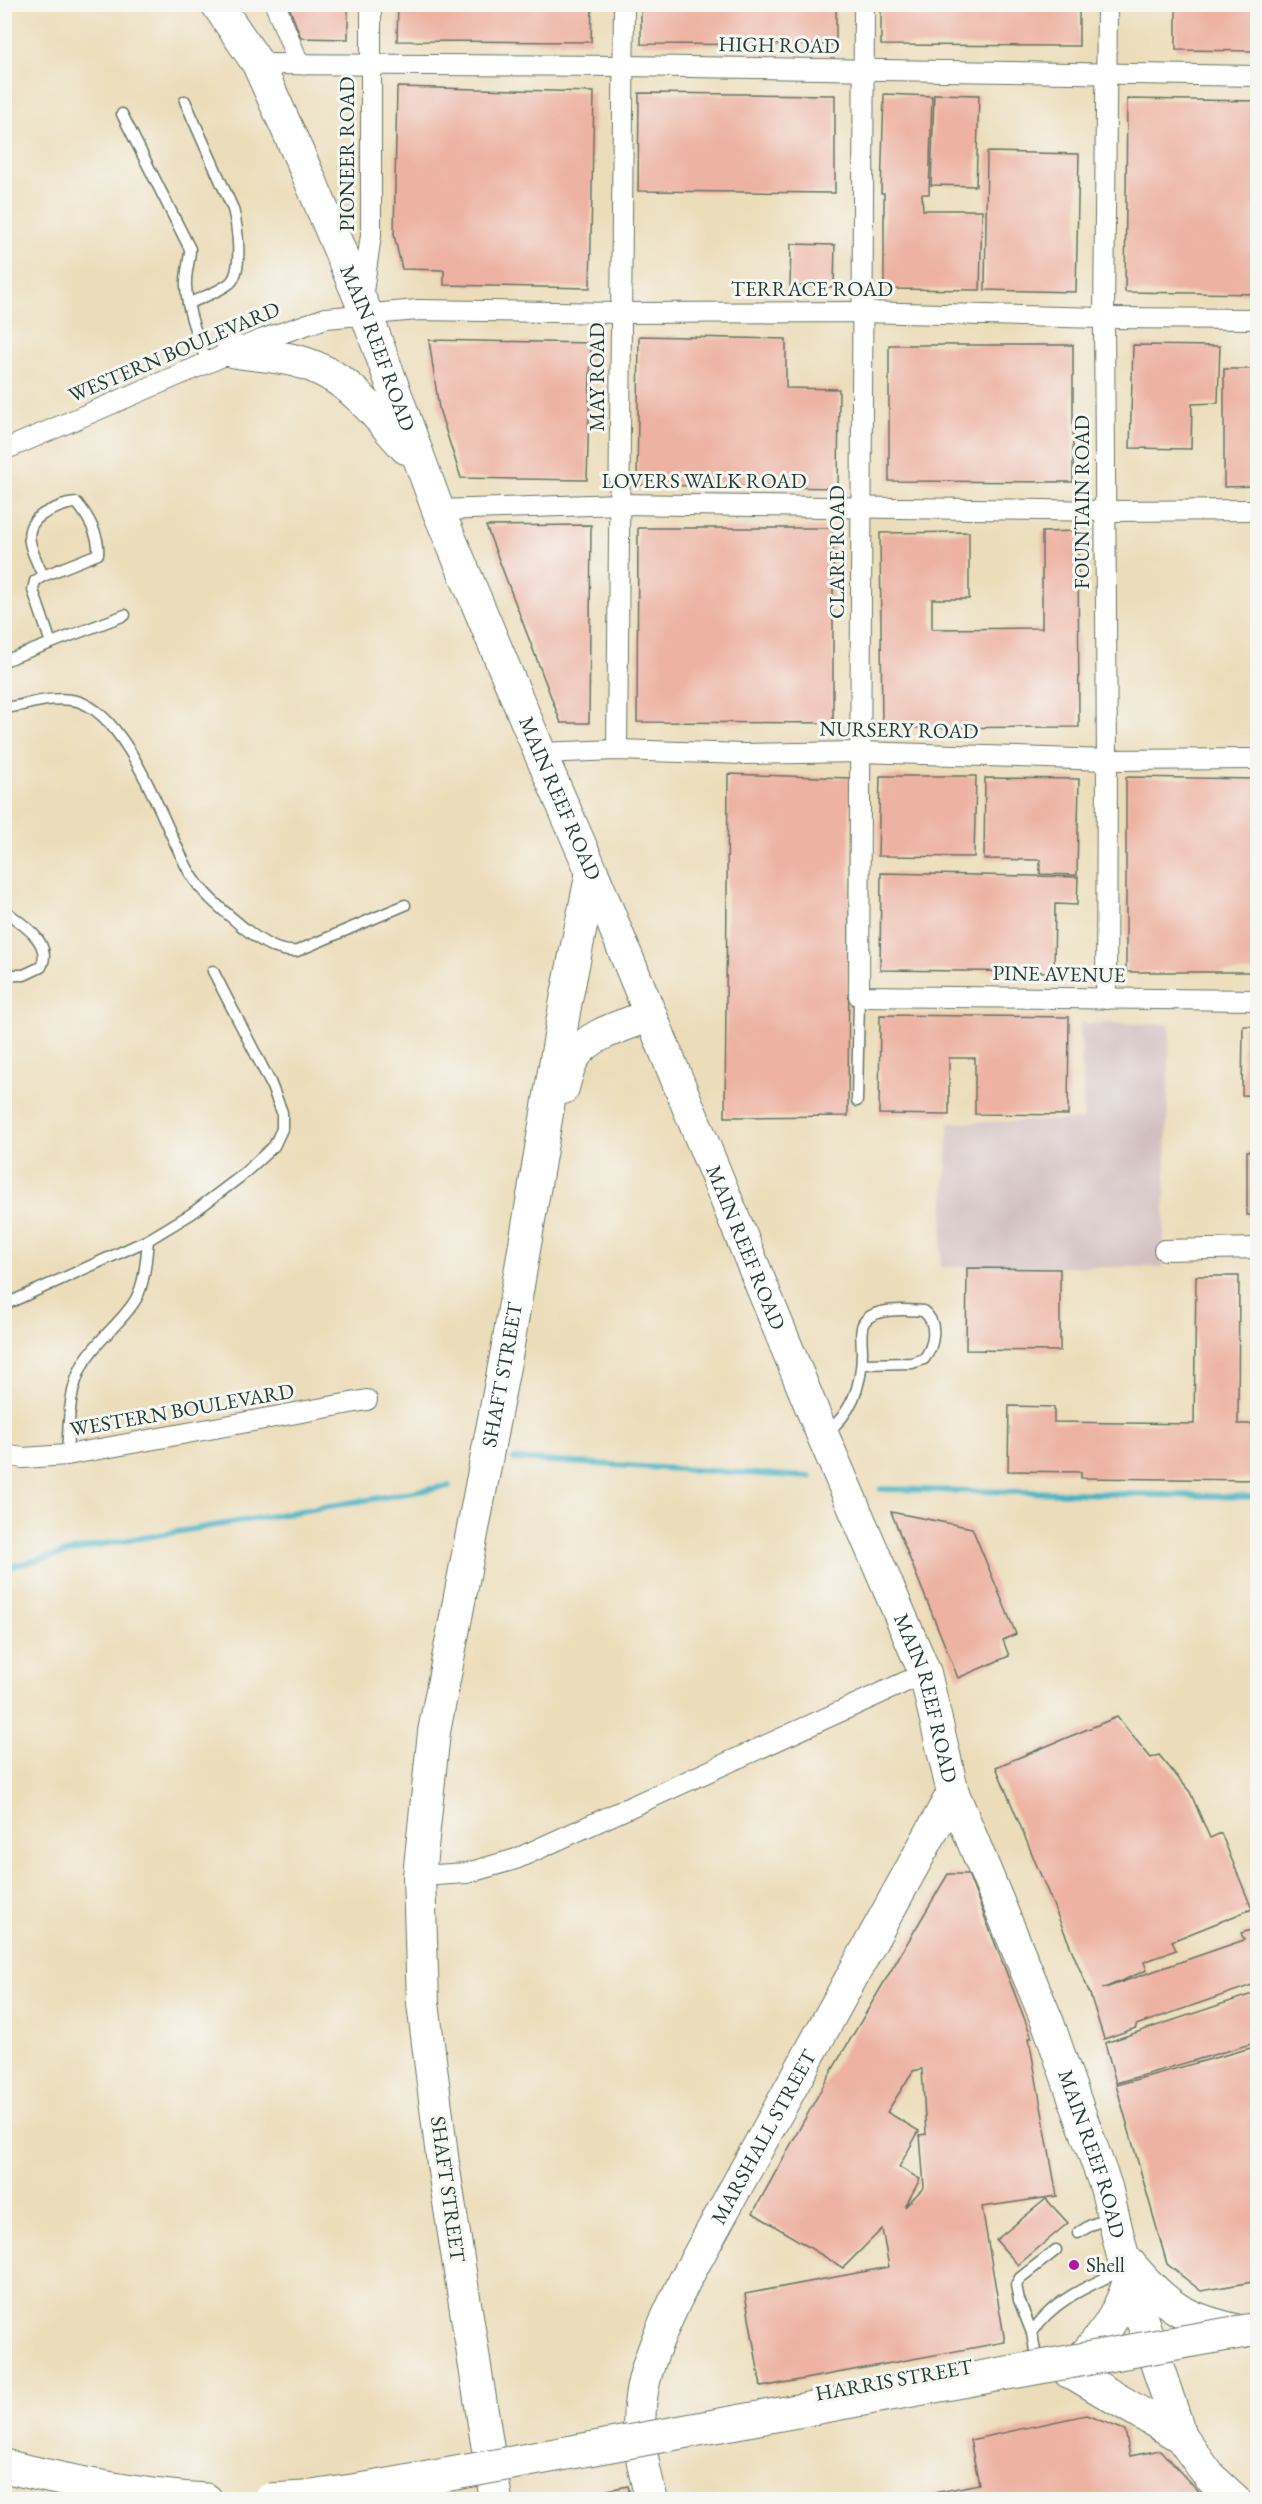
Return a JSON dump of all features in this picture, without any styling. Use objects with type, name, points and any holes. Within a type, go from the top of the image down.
[{"type":"highway","points":[[331,2499],[377,2494],[862,2398],[1257,2329]]},
{"type":"highway","points":[[339,2499],[491,2489],[1257,2352]]},
{"type":"highway","points":[[4,2466],[131,2492],[206,2499]]},
{"type":"highway","points":[[270,2499],[491,2489]]},
{"type":"main road","name":"MAIN REEF ROAD","points":[[217,4],[258,64],[363,307],[438,510],[592,872],[823,1436],[925,1673],[953,1792],[1048,2023],[1113,2216],[1127,2269],[1181,2437],[1210,2477],[1235,2499]]},
{"type":"main road","points":[[220,357],[296,361],[325,372],[373,408],[420,464]]},
{"type":"main road","name":"SHAFT STREET","points":[[491,2489],[441,2152],[423,2003],[419,1876],[434,1732],[489,1442],[566,1000],[592,872]]},
{"type":"main road","points":[[541,1150],[556,1122],[568,1067],[575,1055],[592,1040],[651,1015]]},
{"type":"main road","name":"MARSHALL STREET","points":[[652,2499],[640,2450],[639,2408],[641,2389],[659,2336],[681,2289],[953,1792]]},
{"type":"main road","points":[[1127,2269],[1190,2318],[1257,2335]]},
{"type":"main road","points":[[1127,2269],[1121,2307],[1112,2324],[1060,2375],[1181,2437]]},
{"type":"street","points":[[274,4],[299,64]]},
{"type":"street","name":"PIONEER ROAD","points":[[363,307],[371,235],[371,4]]},
{"type":"street","name":"MAY ROAD","points":[[617,750],[624,4]]},
{"type":"street","name":"CLARE ROAD","points":[[859,996],[864,4]]},
{"type":"street","name":"FOUNTAIN ROAD","points":[[1106,999],[1104,318],[1107,4]]},
{"type":"street","name":"HIGH ROAD","points":[[258,64],[624,66],[1257,76]]},
{"type":"street","name":"TERRACE ROAD","points":[[363,307],[621,313],[861,312],[1257,319]]},
{"type":"street","name":"WESTERN BOULEVARD","points":[[4,450],[220,357],[326,318],[363,307]]},
{"type":"street","name":"LOVERS WALK ROAD","points":[[438,510],[620,504],[1106,511],[1257,510]]},
{"type":"street","name":"NURSERY ROAD","points":[[540,753],[617,750],[744,754],[860,752],[1107,760],[1257,759]]},
{"type":"street","name":"PINE AVENUE","points":[[859,996],[1257,1000]]},
{"type":"street","points":[[1164,1250],[1257,1248]]},
{"type":"street","name":"WESTERN BOULEVARD","points":[[4,1455],[22,1458],[67,1455],[367,1400]]},
{"type":"street","points":[[419,1876],[467,1873],[516,1859],[925,1673]]},
{"type":"street","name":"HARRIS STREET","points":[[640,2450],[1155,2357],[1257,2344]]},
{"type":"lane","points":[[185,101],[233,209],[237,225],[235,275],[230,283],[188,304]]},
{"type":"lane","points":[[122,114],[190,249],[185,284],[188,304],[220,357]]},
{"type":"lane","points":[[43,576],[28,534],[30,524],[37,516],[57,507],[77,503],[84,512],[99,544],[98,554],[35,581],[33,590],[51,643]]},
{"type":"lane","points":[[4,661],[125,615]]},
{"type":"lane","points":[[4,708],[41,701],[77,701],[94,710],[110,724],[140,769],[190,873],[203,891],[212,902],[250,933],[279,950],[297,951],[405,905]]},
{"type":"lane","points":[[4,910],[33,933],[40,943],[44,957],[41,967],[30,973],[4,975]]},
{"type":"lane","points":[[4,1305],[148,1240],[191,1214],[240,1177],[274,1146],[282,1129],[282,1112],[270,1082],[213,971]]},
{"type":"lane","name":"CLARE ROAD","points":[[857,1101],[859,996]]},
{"type":"lane","points":[[67,1455],[70,1412],[77,1376],[84,1361],[135,1301],[142,1286],[148,1240]]},
{"type":"lane","points":[[823,1436],[840,1423],[848,1413],[855,1396],[862,1364],[862,1327],[871,1316],[879,1312],[916,1311],[923,1311],[929,1315],[932,1322],[933,1343],[924,1359],[912,1364],[862,1364]]},
{"type":"lane","points":[[1078,2233],[1113,2216]]},
{"type":"lane","points":[[1056,2250],[1020,2278],[1016,2285],[1019,2300],[1032,2332],[1060,2375]]},
{"type":"lane","points":[[1032,2332],[1047,2313],[1087,2286],[1127,2269]]},
{"type":"shaded area","points":[[1080,1023],[1170,1024],[1163,1267],[940,1267],[949,1123],[1084,1120]]},
{"type":"building","points":[[288,4],[348,4],[348,39],[301,38]]},
{"type":"building","points":[[398,4],[592,4],[591,42],[397,41]]},
{"type":"building","points":[[641,4],[836,4],[836,45],[641,44]]},
{"type":"building","points":[[881,4],[1079,4],[1079,46],[881,45]]},
{"type":"building","points":[[1176,4],[1258,4],[1258,51],[1176,50]]},
{"type":"building","points":[[397,87],[594,92],[590,288],[444,285],[444,270],[402,269],[394,235]]},
{"type":"building","points":[[639,93],[835,95],[835,193],[638,191]]},
{"type":"building","points":[[884,94],[932,96],[929,194],[922,194],[923,210],[982,210],[980,290],[884,289],[884,193],[881,193]]},
{"type":"building","points":[[934,94],[979,95],[976,186],[931,185]]},
{"type":"building","points":[[1127,99],[1258,101],[1258,294],[1125,292]]},
{"type":"building","points":[[987,152],[1079,154],[1076,292],[985,290]]},
{"type":"building","points":[[791,244],[835,245],[834,287],[790,286]]},
{"type":"building","points":[[639,336],[786,339],[786,388],[839,389],[838,488],[637,485]]},
{"type":"building","points":[[429,340],[591,343],[587,480],[461,478],[439,409]]},
{"type":"building","points":[[889,345],[1073,345],[1073,482],[889,481]]},
{"type":"building","points":[[1133,345],[1220,346],[1218,403],[1192,404],[1191,449],[1130,448]]},
{"type":"building","points":[[1224,369],[1258,369],[1258,486],[1224,487]]},
{"type":"building","points":[[591,525],[589,723],[561,723],[486,526]]},
{"type":"building","points":[[638,528],[833,528],[833,723],[637,722]]},
{"type":"building","points":[[1078,531],[1079,727],[882,728],[880,533],[969,532],[969,599],[932,599],[932,629],[1042,628],[1042,532]]},
{"type":"building","points":[[728,774],[850,778],[848,1116],[725,1117]]},
{"type":"building","points":[[880,776],[976,776],[974,857],[878,856]]},
{"type":"building","points":[[1126,777],[1258,779],[1258,972],[1126,972]]},
{"type":"building","points":[[985,778],[1079,779],[1077,875],[1040,874],[1040,860],[984,859]]},
{"type":"building","points":[[881,873],[1078,877],[1077,905],[1055,904],[1054,972],[880,970]]},
{"type":"building","points":[[880,1015],[1069,1017],[1068,1115],[975,1114],[975,1058],[949,1058],[949,1115],[879,1114]]},
{"type":"building","points":[[1243,1026],[1258,1026],[1258,1096],[1242,1095]]},
{"type":"building","points":[[1247,1151],[1258,1151],[1258,1215],[1247,1215]]},
{"type":"building","points":[[967,1268],[1060,1269],[1060,1351],[966,1350]]},
{"type":"building","points":[[1196,1276],[1239,1276],[1238,1424],[1258,1424],[1258,1480],[1081,1478],[1081,1472],[1008,1471],[1009,1406],[1054,1407],[1054,1422],[1194,1424]]},
{"type":"building","points":[[891,1512],[972,1528],[1016,1634],[1003,1640],[1009,1656],[958,1678]]},
{"type":"building","points":[[1117,1717],[1151,1758],[1159,1755],[1190,1792],[1210,1838],[1221,1833],[1252,1909],[1172,1941],[1176,1950],[1144,1962],[1147,1970],[1102,1989],[1244,1940],[1241,1933],[1258,1928],[1258,1983],[1136,2025],[1136,2028],[1104,2039],[1090,1994],[996,1767]]},
{"type":"building","points":[[948,1874],[968,1874],[1032,2038],[1029,2038],[1057,2196],[982,2207],[1005,2342],[761,2387],[745,2294],[889,2267],[882,2229],[843,2268],[753,2213],[828,2077]],"holes":[[[922,2069],[926,2134],[920,2135],[924,2187],[905,2207],[920,2179],[899,2167],[919,2131],[887,2112],[913,2071]]]},
{"type":"building","points":[[1258,1992],[1258,2042],[1116,2083],[1105,2043]]},
{"type":"building","points":[[1258,2046],[1258,2281],[1201,2291],[1167,2264],[1116,2085]]},
{"type":"building","points":[[1046,2199],[1068,2223],[1018,2265],[996,2240]]},
{"type":"building","points":[[1086,2415],[1125,2430],[1130,2456],[1160,2450],[1206,2500],[899,2500],[979,2484],[970,2440]]},
{"type":"building","points":[[628,2486],[631,2500],[567,2500],[567,2498]]},
{"type":"waterway","points":[[514,1459],[810,1477]]},
{"type":"waterway","points":[[4,1568],[99,1545],[449,1486]]},
{"type":"waterway","points":[[881,1489],[1258,1497]]},
{"type":"place","name":"Shell","points":[[1074,2265]]}]
